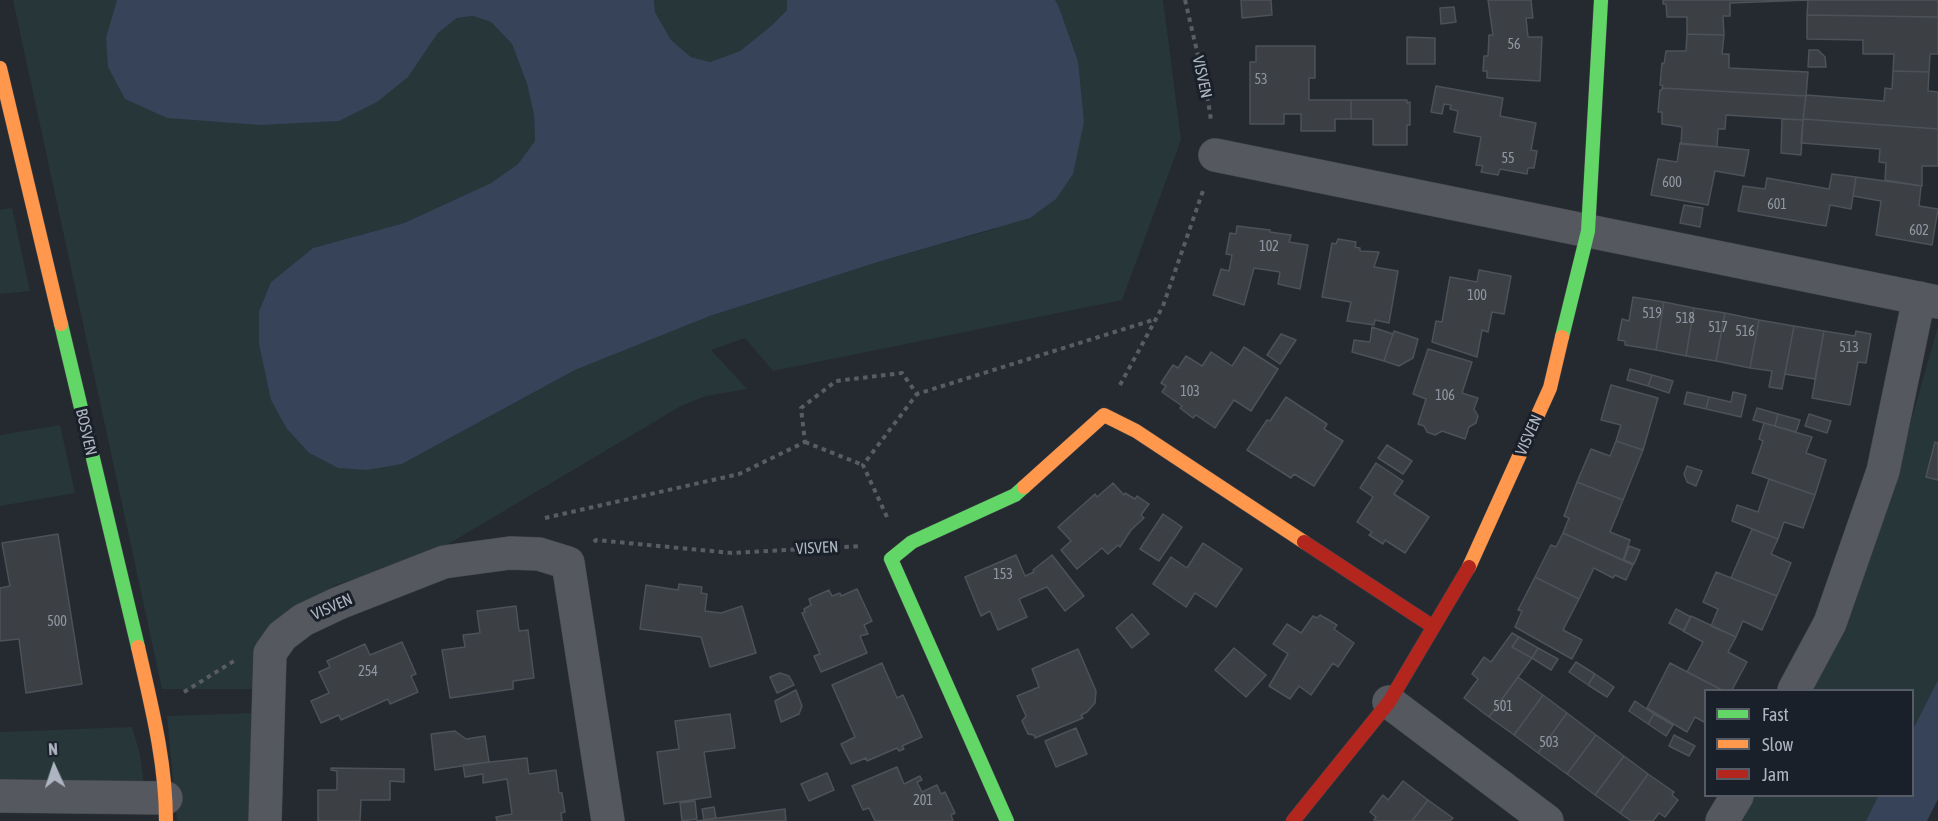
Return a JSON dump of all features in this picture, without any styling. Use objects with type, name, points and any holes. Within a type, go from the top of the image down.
[{"type":"street","name":"VISVEN","points":[[1293,821],[1389,702],[1474,558],[1550,388],[1588,231],[1601,0]]},
{"type":"street","name":"BOSVEN","points":[[0,68],[153,711],[166,809],[0,795]]},
{"type":"street","points":[[1215,155],[1929,300],[1883,471],[1830,623],[1795,689]]},
{"type":"street","points":[[1007,821],[897,555],[912,542],[1015,495],[1104,415],[1136,431],[1432,626]]},
{"type":"street","name":"VISVEN","points":[[270,653],[282,636],[303,620],[339,603],[444,562],[510,553],[539,554],[568,563]]},
{"type":"street","points":[[568,563],[608,821]]},
{"type":"street","points":[[265,821],[270,653]]},
{"type":"street","points":[[1389,702],[1547,821]]},
{"type":"street","points":[[1722,821],[1736,797]]},
{"type":"path","name":"VISVEN","points":[[1104,415],[1163,306],[1215,155],[1207,94],[1185,0]]},
{"type":"path","points":[[863,465],[917,394],[1156,319]]},
{"type":"path","points":[[805,442],[801,408],[836,381],[902,373],[917,394]]},
{"type":"path","points":[[537,520],[739,474],[805,442],[863,465],[897,555]]},
{"type":"path","name":"VISVEN","points":[[568,563],[596,540],[732,553],[867,545],[897,555]]},
{"type":"path","points":[[153,711],[235,661],[270,653]]},
{"type":"shaded area","points":[[13,0],[117,0],[106,37],[408,77],[438,33],[457,18],[473,16],[491,22],[512,44],[527,84],[534,115],[535,141],[518,164],[491,183],[404,223],[313,248],[271,282],[259,311],[259,344],[287,429],[309,453],[338,468],[402,464],[575,370],[710,316],[878,262],[995,229],[1078,61],[1055,0],[1163,0],[1181,140],[1122,300],[773,371],[745,338],[711,350],[747,389],[706,396],[681,406],[428,556],[335,585],[275,621],[253,689],[162,689]]},
{"type":"shaded area","points":[[654,0],[787,0],[787,10],[740,51],[710,62],[691,57],[671,40],[655,12]]},
{"type":"shaded area","points":[[12,208],[30,291],[0,294],[0,210]]},
{"type":"shaded area","points":[[1938,326],[1938,680],[1914,727],[1914,689],[1811,689],[1902,453]]},
{"type":"shaded area","points":[[60,425],[75,493],[0,506],[0,435]]},
{"type":"shaded area","points":[[253,713],[251,821],[177,821],[167,716]]},
{"type":"shaded area","points":[[132,727],[140,754],[144,786],[0,789],[0,732]]},
{"type":"shaded area","points":[[1753,797],[1878,797],[1866,821],[1739,821]]},
{"type":"water","points":[[117,0],[654,0],[655,12],[671,40],[691,57],[710,62],[740,51],[787,10],[787,0],[1055,0],[1078,61],[1084,122],[1073,174],[1056,199],[1030,218],[878,262],[710,316],[575,370],[402,464],[367,470],[338,468],[309,453],[287,429],[271,400],[259,344],[259,311],[271,282],[313,248],[404,223],[491,183],[518,164],[535,141],[534,115],[527,84],[512,44],[491,22],[473,16],[457,18],[438,33],[408,77],[377,102],[339,121],[260,125],[167,118],[125,99],[108,67],[106,37]]},
{"type":"water","points":[[1938,680],[1938,799],[1927,821],[1866,821],[1878,797],[1914,797],[1914,727]]},
{"type":"building","points":[[1241,0],[1271,0],[1272,15],[1242,18]]},
{"type":"building","points":[[1488,0],[1531,0],[1533,18],[1526,18],[1528,37],[1542,37],[1540,81],[1487,78],[1487,71],[1483,71],[1484,56],[1488,56],[1489,35],[1493,35]]},
{"type":"building","points":[[1663,0],[1808,0],[1730,3],[1730,16],[1723,16],[1724,35],[1687,34],[1687,17],[1667,17],[1666,4],[1663,4]]},
{"type":"building","points":[[1808,0],[1938,0],[1938,17],[1807,15]]},
{"type":"building","points":[[1454,7],[1456,22],[1441,24],[1440,8]]},
{"type":"building","points":[[1807,15],[1938,17],[1938,54],[1930,54],[1929,72],[1893,71],[1894,54],[1863,54],[1863,40],[1807,39]]},
{"type":"building","points":[[1687,34],[1724,35],[1722,54],[1729,54],[1729,68],[1808,72],[1806,96],[1662,88],[1663,86],[1660,85],[1662,63],[1664,64],[1666,51],[1686,51]]},
{"type":"building","points":[[1407,37],[1435,38],[1435,64],[1407,64]]},
{"type":"building","points":[[1256,46],[1315,46],[1315,78],[1309,78],[1309,100],[1351,100],[1351,119],[1335,119],[1335,131],[1301,131],[1301,114],[1284,114],[1284,124],[1250,124],[1250,62],[1256,62]]},
{"type":"building","points":[[1809,50],[1818,50],[1825,57],[1826,67],[1808,67]]},
{"type":"building","points":[[1893,71],[1929,72],[1928,91],[1938,92],[1938,129],[1803,119],[1806,95],[1884,101],[1885,88],[1892,89]]},
{"type":"building","points":[[1436,86],[1503,98],[1500,116],[1536,123],[1531,150],[1537,151],[1534,168],[1528,168],[1527,174],[1500,169],[1498,175],[1481,172],[1483,166],[1476,165],[1481,137],[1454,132],[1458,111],[1450,109],[1451,105],[1444,104],[1442,114],[1431,112]]},
{"type":"building","points":[[1662,88],[1806,96],[1803,120],[1726,115],[1725,129],[1718,129],[1717,147],[1681,144],[1682,127],[1662,124],[1662,112],[1658,112]]},
{"type":"building","points":[[1351,100],[1407,100],[1407,103],[1410,102],[1407,145],[1373,145],[1373,119],[1351,119]]},
{"type":"building","points":[[1782,119],[1803,120],[1801,155],[1781,153]]},
{"type":"building","points":[[1803,119],[1938,129],[1938,166],[1922,166],[1922,186],[1885,180],[1886,163],[1879,162],[1880,149],[1801,143]]},
{"type":"building","points":[[1680,143],[1749,150],[1744,176],[1715,171],[1708,205],[1651,195],[1658,159],[1677,162]]},
{"type":"building","points":[[1832,174],[1856,177],[1851,209],[1830,205],[1826,226],[1738,211],[1743,186],[1765,189],[1767,178],[1829,189]]},
{"type":"building","points":[[1856,177],[1921,186],[1919,206],[1938,209],[1932,245],[1876,235],[1881,201],[1853,196]]},
{"type":"building","points":[[1684,205],[1703,208],[1700,227],[1680,223]]},
{"type":"building","points":[[1237,226],[1291,235],[1289,242],[1308,245],[1300,289],[1278,284],[1280,272],[1254,268],[1244,305],[1213,295],[1221,269],[1229,271],[1232,255],[1226,254],[1230,233],[1236,234]]},
{"type":"building","points":[[1338,239],[1356,242],[1355,247],[1360,248],[1360,251],[1379,252],[1374,267],[1398,271],[1389,323],[1375,320],[1374,325],[1347,321],[1351,302],[1322,297],[1332,243],[1336,244]]},
{"type":"building","points":[[1479,270],[1511,276],[1504,314],[1492,312],[1488,332],[1482,330],[1477,357],[1432,342],[1436,321],[1442,322],[1450,277],[1477,282]]},
{"type":"building","points":[[1633,297],[1664,302],[1656,350],[1625,345],[1625,341],[1618,340],[1622,319],[1629,321]]},
{"type":"building","points":[[1664,302],[1694,308],[1686,356],[1656,350]]},
{"type":"building","points":[[1694,308],[1725,313],[1716,361],[1686,356]]},
{"type":"building","points":[[1725,313],[1759,320],[1750,368],[1716,361]]},
{"type":"building","points":[[1759,320],[1794,326],[1782,389],[1769,387],[1772,371],[1750,368]]},
{"type":"building","points":[[1794,326],[1824,331],[1815,379],[1785,374]]},
{"type":"building","points":[[1372,327],[1393,334],[1384,361],[1352,352],[1354,340],[1370,342]]},
{"type":"building","points":[[1394,331],[1418,339],[1413,358],[1399,366],[1384,361]]},
{"type":"building","points":[[1824,331],[1855,336],[1856,331],[1871,334],[1866,363],[1858,362],[1850,405],[1812,398]]},
{"type":"building","points":[[1281,334],[1296,340],[1280,364],[1267,355]]},
{"type":"building","points":[[1244,347],[1278,369],[1251,411],[1234,400],[1215,428],[1196,415],[1193,418],[1180,408],[1182,406],[1162,392],[1166,386],[1161,383],[1173,365],[1178,368],[1186,356],[1202,366],[1211,352],[1232,366]]},
{"type":"building","points":[[1428,349],[1472,362],[1462,393],[1478,398],[1474,409],[1478,416],[1476,423],[1469,427],[1465,439],[1442,431],[1435,435],[1427,432],[1424,426],[1418,424],[1426,399],[1413,394]]},
{"type":"building","points":[[1630,369],[1652,375],[1648,386],[1627,380]]},
{"type":"building","points":[[1652,375],[1673,381],[1669,393],[1648,386]]},
{"type":"building","points":[[1611,385],[1658,398],[1643,450],[1616,441],[1621,425],[1601,420]]},
{"type":"building","points":[[1687,392],[1709,397],[1706,409],[1684,404]]},
{"type":"building","points":[[1733,392],[1746,395],[1741,417],[1706,409],[1709,397],[1731,402]]},
{"type":"building","points":[[1286,397],[1327,424],[1324,429],[1343,441],[1314,486],[1294,474],[1291,478],[1247,450]]},
{"type":"building","points":[[1757,408],[1778,414],[1775,426],[1753,420]]},
{"type":"building","points":[[1778,414],[1800,420],[1796,432],[1775,426]]},
{"type":"building","points":[[1809,414],[1831,421],[1827,433],[1805,426]]},
{"type":"building","points":[[1764,423],[1812,437],[1806,453],[1826,460],[1815,495],[1752,473],[1763,441],[1759,439]]},
{"type":"building","points":[[1616,441],[1643,450],[1623,500],[1577,482],[1591,449],[1610,456]]},
{"type":"building","points":[[1935,442],[1938,443],[1938,480],[1926,477]]},
{"type":"building","points":[[1387,445],[1412,461],[1403,474],[1378,458]]},
{"type":"building","points":[[1376,463],[1403,481],[1394,494],[1429,517],[1405,553],[1385,540],[1383,544],[1369,535],[1372,532],[1357,522],[1373,497],[1360,488]]},
{"type":"building","points":[[1687,466],[1702,471],[1696,486],[1687,482],[1684,474]]},
{"type":"building","points":[[1769,479],[1815,495],[1803,528],[1784,522],[1778,539],[1732,521],[1737,505],[1758,512]]},
{"type":"building","points":[[1577,482],[1623,500],[1610,532],[1630,540],[1623,560],[1563,533],[1569,518],[1564,516]]},
{"type":"building","points":[[1113,483],[1124,495],[1125,493],[1135,499],[1137,496],[1149,504],[1141,515],[1144,518],[1131,530],[1120,547],[1118,545],[1108,554],[1102,548],[1077,569],[1061,550],[1071,541],[1058,527],[1095,494],[1097,497]]},
{"type":"building","points":[[1163,514],[1182,527],[1159,561],[1140,549]]},
{"type":"building","points":[[1752,529],[1778,539],[1771,554],[1791,563],[1777,596],[1731,578]]},
{"type":"building","points":[[1563,533],[1633,565],[1626,580],[1615,575],[1613,578],[1594,568],[1579,599],[1535,577],[1551,545],[1556,547]]},
{"type":"building","points":[[58,534],[82,684],[26,693],[19,639],[0,641],[0,588],[10,586],[2,543]]},
{"type":"building","points":[[1203,543],[1242,569],[1216,607],[1195,593],[1186,607],[1153,584],[1171,557],[1187,568]]},
{"type":"building","points":[[1629,546],[1640,550],[1634,564],[1624,560]]},
{"type":"building","points":[[1016,555],[1025,576],[1034,572],[1033,570],[1052,555],[1084,596],[1065,611],[1047,587],[1019,599],[1027,617],[998,630],[990,611],[981,616],[965,577]]},
{"type":"building","points":[[1716,572],[1777,596],[1762,630],[1743,621],[1736,637],[1711,626],[1718,609],[1703,602]]},
{"type":"building","points":[[1535,577],[1579,599],[1563,630],[1582,640],[1572,659],[1515,627],[1522,611],[1518,610]]},
{"type":"building","points":[[679,584],[702,587],[701,593],[707,594],[705,611],[721,613],[742,606],[756,653],[710,667],[701,637],[640,629],[646,585],[678,590]]},
{"type":"building","points":[[857,589],[872,621],[864,625],[868,634],[860,636],[867,653],[821,672],[814,656],[820,654],[802,613],[811,605],[809,599],[829,590],[832,596],[840,593],[841,596]]},
{"type":"building","points":[[516,606],[519,631],[528,630],[534,678],[513,681],[513,689],[450,698],[442,650],[465,647],[463,635],[480,633],[477,611]]},
{"type":"building","points":[[1676,609],[1691,617],[1684,631],[1669,623]]},
{"type":"building","points":[[1132,614],[1149,634],[1132,648],[1116,628]]},
{"type":"building","points":[[1320,615],[1337,625],[1334,629],[1354,643],[1338,667],[1333,663],[1311,695],[1299,686],[1290,699],[1269,686],[1288,654],[1273,644],[1287,624],[1301,633],[1313,616],[1317,618]]},
{"type":"building","points":[[1691,616],[1736,637],[1728,652],[1747,662],[1733,689],[1720,689],[1687,672],[1703,642],[1683,631]]},
{"type":"building","points":[[1512,633],[1519,637],[1512,647],[1532,658],[1489,717],[1464,698],[1478,679],[1472,674],[1484,657],[1491,662]]},
{"type":"building","points":[[1519,637],[1538,648],[1532,658],[1512,647]]},
{"type":"building","points":[[402,642],[416,674],[411,676],[418,692],[390,704],[388,699],[341,720],[339,715],[321,723],[311,701],[329,693],[319,672],[330,667],[327,661],[365,644],[370,655]]},
{"type":"building","points":[[1234,648],[1266,675],[1246,697],[1215,670]]},
{"type":"building","points":[[1538,648],[1558,659],[1551,670],[1532,658]]},
{"type":"building","points":[[1078,649],[1096,691],[1095,703],[1081,715],[1083,718],[1035,738],[1034,735],[1028,734],[1022,721],[1026,716],[1017,696],[1039,687],[1032,669]]},
{"type":"building","points":[[1576,662],[1595,674],[1588,685],[1569,672]]},
{"type":"building","points":[[882,663],[897,698],[903,695],[922,737],[902,746],[904,749],[899,751],[897,748],[867,761],[866,758],[851,764],[841,744],[855,737],[832,685]]},
{"type":"building","points":[[1670,663],[1720,689],[1704,689],[1704,722],[1695,717],[1687,732],[1647,708]]},
{"type":"building","points":[[780,673],[789,676],[794,685],[777,693],[770,677]]},
{"type":"building","points":[[1595,674],[1614,687],[1607,697],[1588,685]]},
{"type":"building","points":[[1518,677],[1543,695],[1514,735],[1489,717]]},
{"type":"building","points":[[796,690],[802,706],[799,714],[781,722],[775,701]]},
{"type":"building","points":[[1543,695],[1567,713],[1538,753],[1514,735]]},
{"type":"building","points":[[1635,701],[1654,714],[1648,724],[1629,711]]},
{"type":"building","points":[[1567,713],[1596,735],[1567,774],[1538,753]]},
{"type":"building","points":[[730,714],[735,748],[704,752],[711,797],[664,804],[657,752],[679,749],[675,721]]},
{"type":"building","points":[[1654,714],[1673,725],[1666,736],[1648,724]]},
{"type":"building","points":[[1076,728],[1087,754],[1056,767],[1045,741]]},
{"type":"building","points":[[455,731],[466,739],[485,736],[489,762],[435,770],[431,734]]},
{"type":"building","points":[[1596,735],[1624,756],[1595,795],[1567,774]]},
{"type":"building","points":[[1674,735],[1695,746],[1689,756],[1669,746]]},
{"type":"building","points":[[1624,756],[1648,774],[1620,813],[1595,795]]},
{"type":"building","points":[[527,758],[529,774],[556,770],[559,793],[562,793],[565,812],[561,813],[562,821],[497,821],[496,817],[512,814],[507,779],[483,783],[483,774],[465,777],[463,765]]},
{"type":"building","points":[[897,767],[904,784],[920,776],[922,780],[917,782],[922,792],[937,785],[941,794],[945,792],[955,813],[951,815],[953,821],[875,821],[869,808],[863,810],[852,786]]},
{"type":"building","points":[[331,768],[404,769],[404,782],[390,781],[390,800],[361,800],[360,821],[318,821],[318,790],[337,790],[337,771]]},
{"type":"building","points":[[827,773],[834,790],[809,801],[801,784]]},
{"type":"building","points":[[1648,774],[1674,792],[1672,795],[1678,800],[1665,817],[1659,813],[1653,821],[1631,821],[1620,813]]},
{"type":"building","points":[[1403,781],[1428,800],[1412,821],[1375,821],[1376,817],[1370,812],[1383,795],[1388,800]]},
{"type":"building","points":[[1428,800],[1453,818],[1450,821],[1412,821]]},
{"type":"building","points":[[695,801],[697,819],[682,821],[680,803]]},
{"type":"building","points":[[714,807],[716,818],[704,820],[702,809]]},
{"type":"building","points":[[785,809],[786,821],[696,821],[704,820]]},
{"type":"traffic: fast","points":[[1562,337],[1588,231],[1601,0]]},
{"type":"traffic: fast","points":[[61,324],[138,647]]},
{"type":"traffic: fast","points":[[1007,821],[891,559],[912,542],[1015,495],[1024,487]]},
{"type":"traffic: slow","points":[[0,68],[61,324]]},
{"type":"traffic: slow","points":[[1469,567],[1550,388],[1562,337]]},
{"type":"traffic: slow","points":[[1024,487],[1104,415],[1136,431],[1304,542]]},
{"type":"traffic: slow","points":[[138,647],[161,755],[166,821]]},
{"type":"traffic: jam","points":[[1304,542],[1432,626]]},
{"type":"traffic: jam","points":[[1293,821],[1389,702],[1469,567]]}]
